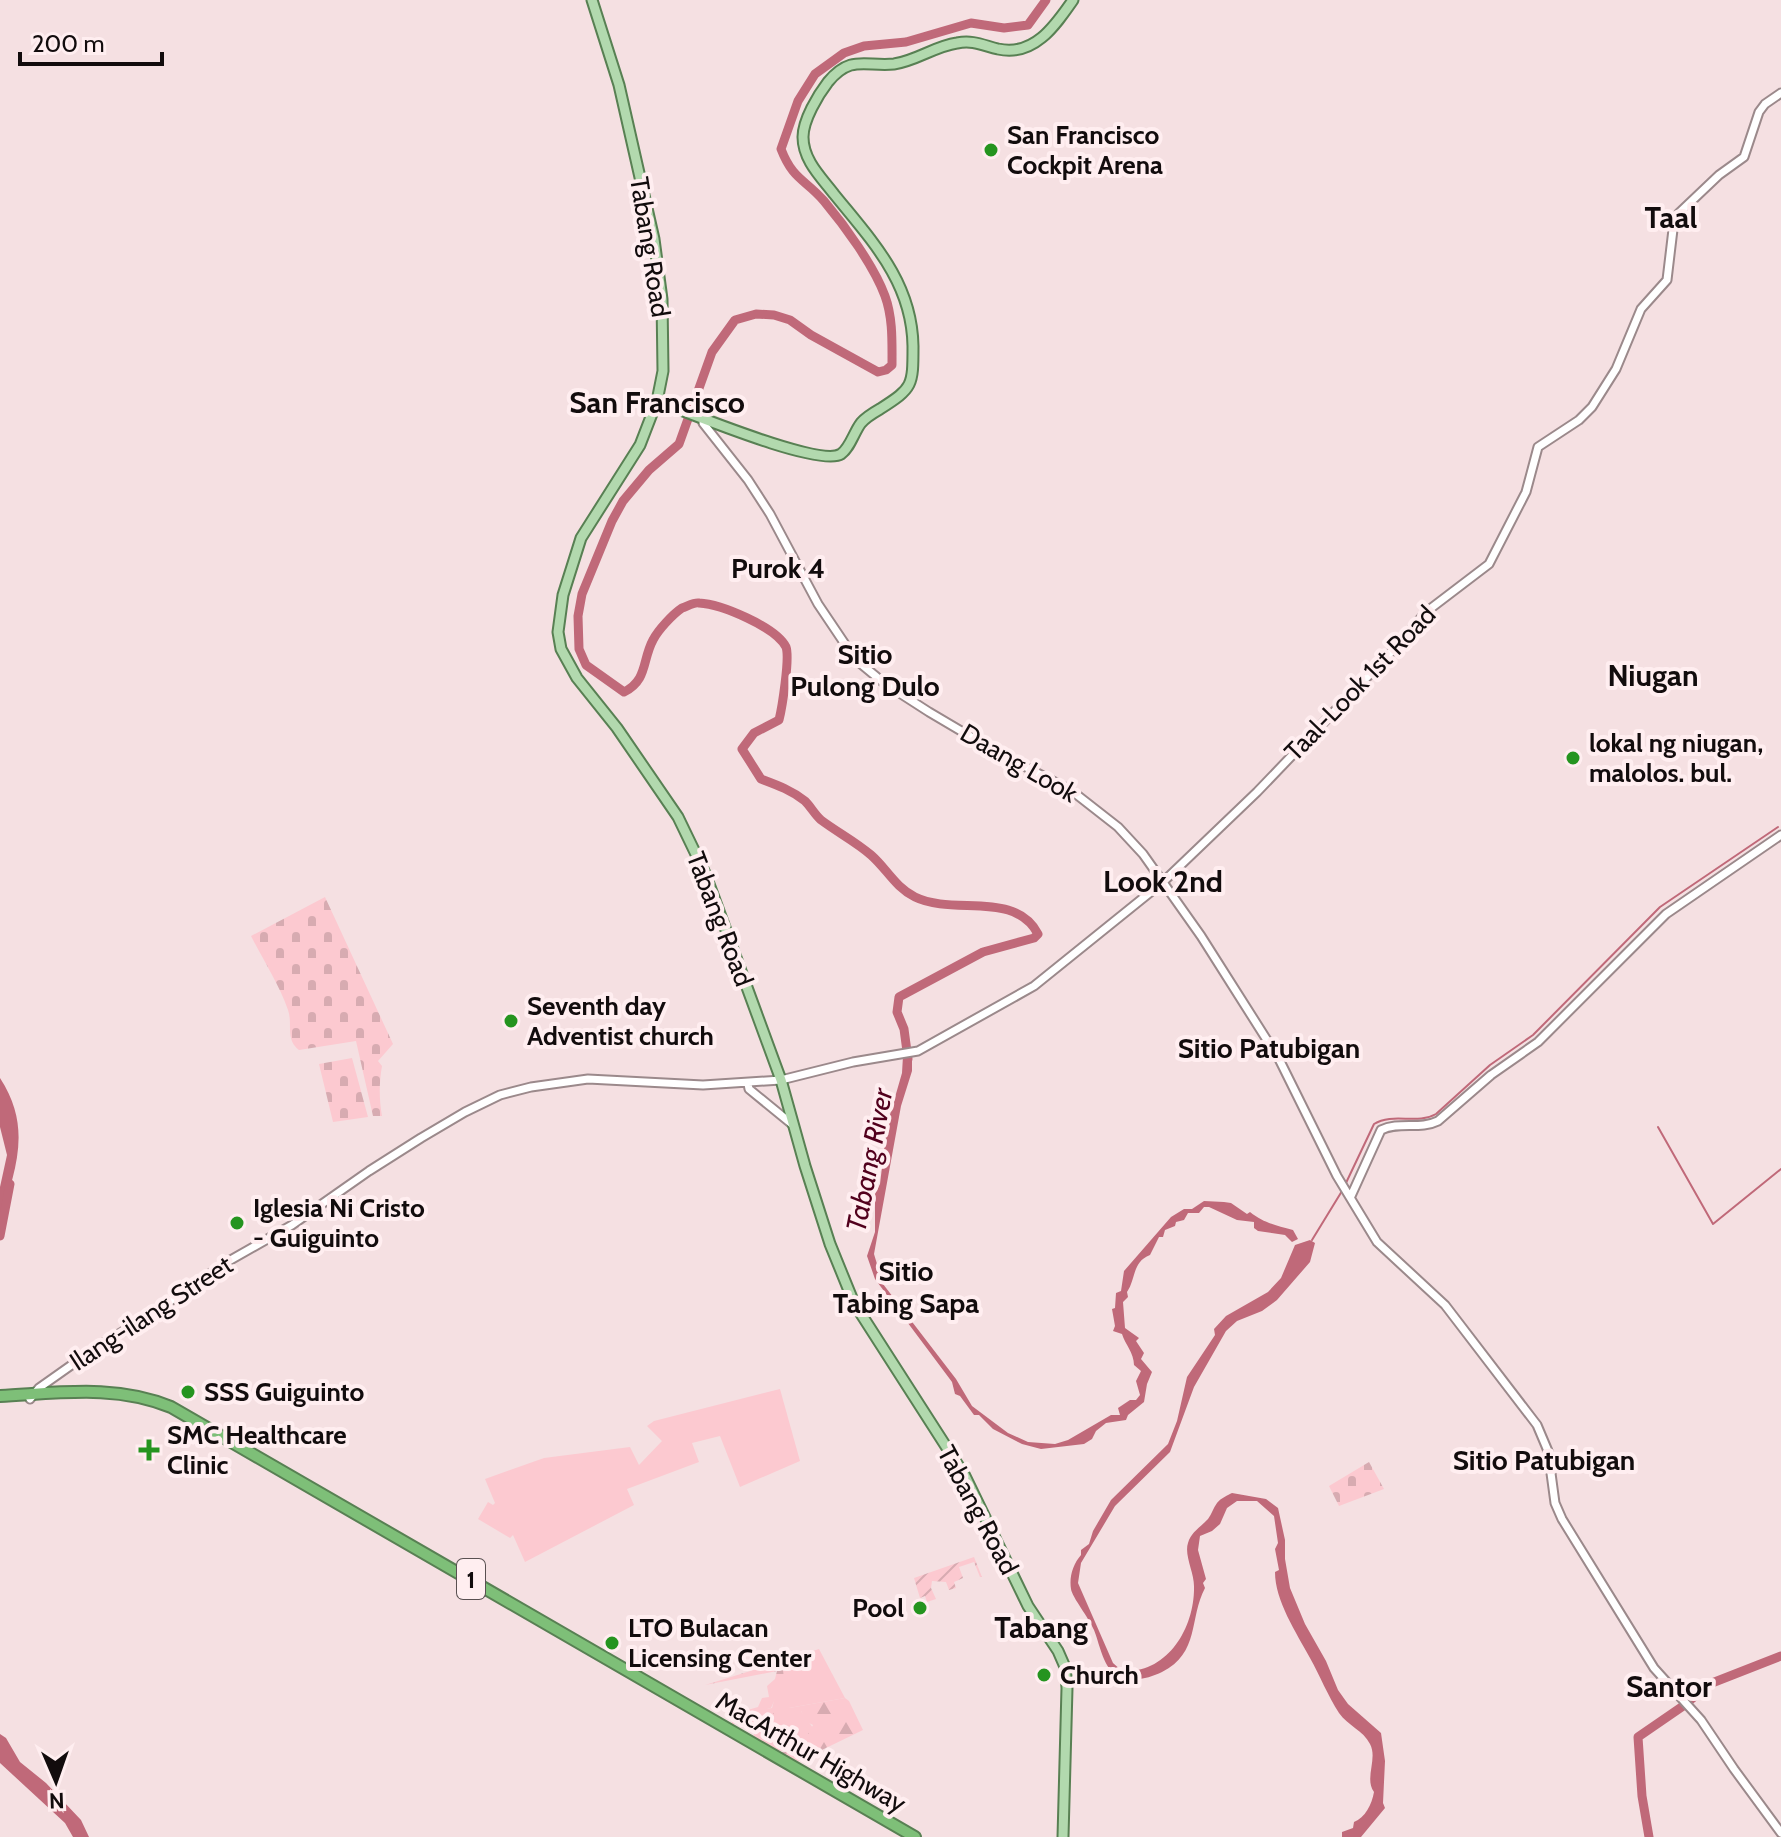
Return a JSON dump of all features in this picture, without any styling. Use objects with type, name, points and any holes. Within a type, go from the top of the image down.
[{"type":"highway","name":"MacArthur Highway","points":[[31,1397],[111,1391],[146,1397],[181,1412],[915,1837]]},
{"type":"highway","name":"MacArthur Highway","points":[[3,1398],[111,1396],[145,1402],[179,1416],[906,1837]]},
{"type":"main road","name":"Tabang Road","points":[[592,0],[626,113],[659,272],[664,354],[657,401],[640,445],[581,538],[563,595],[560,641],[577,678],[617,728],[675,811],[709,885],[781,1080],[830,1244],[854,1303],[965,1476],[1028,1606],[1065,1667],[1063,1837]]},
{"type":"main road","points":[[657,401],[780,445],[833,456],[842,453],[866,418],[904,394],[911,381],[913,346],[911,314],[902,288],[881,251],[812,164],[805,148],[805,126],[828,82],[848,67],[863,61],[894,64],[941,46],[974,41],[994,48],[1019,49],[1046,36],[1073,0]]},
{"type":"street","name":"Taal-Look 1st Road","points":[[748,1084],[781,1080],[930,1046],[1034,986],[1163,882],[1257,792],[1426,612],[1489,564],[1526,492],[1538,447],[1579,420],[1592,407],[1616,369],[1641,309],[1667,280],[1674,221],[1694,197],[1744,157],[1759,112],[1781,93]]},
{"type":"street","name":"Daang Look","points":[[704,420],[770,514],[818,604],[855,659],[884,683],[929,712],[1072,791],[1118,827],[1143,854],[1201,936],[1279,1059],[1351,1195]]},
{"type":"street","points":[[1781,835],[1666,914],[1538,1042],[1491,1075],[1438,1121],[1428,1126],[1387,1127],[1381,1130],[1351,1195],[1377,1242],[1445,1305],[1537,1425],[1548,1451],[1555,1503],[1562,1519],[1654,1668],[1701,1720],[1781,1833]]},
{"type":"street","name":"Ilang-ilang Street","points":[[31,1397],[97,1347],[227,1262],[292,1225],[369,1171],[465,1112],[500,1095],[588,1079],[703,1085],[748,1084]]},
{"type":"street","points":[[748,1084],[749,1089],[795,1127]]},
{"type":"green space","points":[[325,897],[393,1044],[378,1061],[382,1066],[382,1116],[373,1116],[356,1041],[299,1050],[295,1046],[284,1000],[251,936]]},
{"type":"green space","points":[[352,1058],[368,1117],[333,1122],[319,1064]]},
{"type":"green space","points":[[780,1389],[800,1461],[740,1487],[720,1436],[692,1443],[699,1462],[627,1489],[634,1505],[525,1562],[513,1535],[510,1538],[478,1519],[488,1502],[495,1503],[485,1479],[544,1458],[630,1447],[639,1465],[662,1441],[647,1426],[654,1421]]},
{"type":"green space","points":[[1369,1462],[1384,1489],[1339,1506],[1329,1486]]},
{"type":"green space","points":[[974,1557],[982,1577],[974,1562],[959,1567],[963,1578],[954,1582],[956,1588],[949,1590],[946,1582],[932,1581],[931,1588],[936,1599],[927,1602],[925,1596],[920,1598],[914,1578]]},
{"type":"green space","points":[[819,1649],[845,1698],[789,1708],[801,1711],[813,1728],[810,1742],[781,1750],[752,1738],[765,1723],[766,1709],[772,1708],[782,1670],[773,1664]]},
{"type":"green space","points":[[773,1664],[783,1670],[784,1679],[771,1708],[767,1709],[774,1713],[770,1722],[758,1728],[739,1717],[730,1726],[737,1713],[758,1707],[762,1698],[769,1697],[767,1686],[775,1679],[777,1671],[705,1685]]},
{"type":"green space","points":[[845,1698],[863,1730],[795,1763],[775,1752],[788,1752],[793,1740],[810,1742],[807,1736],[813,1725],[807,1722],[801,1711],[787,1713],[789,1708]]},
{"type":"shaded area","points":[[912,1055],[912,1071],[901,1106],[874,1254],[883,1284],[956,1379],[972,1406],[1008,1433],[1028,1442],[1055,1444],[1068,1440],[1111,1415],[1120,1415],[1118,1408],[1140,1395],[1136,1381],[1141,1371],[1134,1365],[1122,1334],[1113,1331],[1112,1309],[1115,1308],[1116,1293],[1121,1291],[1124,1271],[1171,1217],[1204,1201],[1231,1203],[1247,1214],[1250,1212],[1265,1221],[1293,1230],[1298,1239],[1292,1242],[1285,1235],[1258,1231],[1254,1228],[1254,1222],[1237,1220],[1209,1207],[1204,1207],[1199,1213],[1188,1213],[1184,1220],[1165,1230],[1150,1255],[1137,1266],[1128,1297],[1123,1302],[1125,1328],[1139,1338],[1136,1341],[1144,1353],[1141,1359],[1152,1372],[1144,1402],[1126,1420],[1106,1423],[1084,1444],[1041,1449],[1022,1444],[993,1429],[979,1415],[974,1415],[955,1394],[952,1382],[875,1279],[867,1256],[875,1232],[875,1194],[880,1184],[887,1125],[902,1073],[903,1056]]},
{"type":"shaded area","points":[[0,1078],[16,1115],[18,1149],[0,1222],[0,1187],[7,1155],[0,1127]]},
{"type":"shaded area","points":[[1310,1240],[1315,1243],[1310,1262],[1277,1300],[1262,1311],[1237,1321],[1226,1331],[1194,1387],[1170,1452],[1115,1506],[1081,1563],[1078,1583],[1113,1663],[1122,1671],[1152,1665],[1165,1656],[1184,1632],[1190,1617],[1194,1586],[1187,1553],[1189,1539],[1208,1519],[1217,1503],[1232,1493],[1266,1499],[1278,1508],[1290,1588],[1305,1624],[1338,1690],[1348,1704],[1381,1733],[1385,1761],[1385,1808],[1361,1837],[1342,1837],[1342,1832],[1353,1828],[1354,1822],[1365,1814],[1372,1801],[1372,1750],[1363,1735],[1339,1713],[1287,1616],[1276,1583],[1275,1572],[1279,1570],[1274,1516],[1257,1501],[1237,1501],[1227,1508],[1220,1524],[1200,1536],[1198,1550],[1206,1579],[1203,1583],[1205,1588],[1188,1645],[1174,1664],[1162,1672],[1132,1679],[1115,1674],[1104,1660],[1092,1625],[1072,1593],[1071,1584],[1072,1571],[1081,1550],[1089,1544],[1111,1500],[1168,1444],[1187,1377],[1215,1335],[1214,1329],[1226,1316],[1268,1292],[1281,1278],[1295,1245]]},
{"type":"shaded area","points":[[0,1734],[6,1738],[20,1762],[46,1783],[81,1820],[89,1837],[73,1837],[65,1823],[0,1763]]},
{"type":"waterway","name":"Tabang River","points":[[908,1059],[904,1029],[897,1012],[899,997],[983,952],[1034,938],[1038,934],[1028,921],[1015,912],[982,906],[947,905],[915,897],[871,855],[821,820],[805,801],[761,779],[742,749],[754,733],[779,720],[787,653],[780,639],[771,632],[747,618],[709,604],[697,603],[682,608],[655,636],[641,676],[624,692],[586,665],[579,649],[578,616],[582,594],[612,521],[623,501],[649,470],[679,444],[712,352],[735,320],[756,314],[774,315],[790,320],[878,372],[892,365],[889,313],[874,272],[841,222],[795,173],[781,149],[798,101],[815,74],[844,53],[864,46],[906,42],[971,23],[1004,28],[1028,25],[1046,0]]},
{"type":"waterway","points":[[1345,1185],[1374,1124],[1389,1119],[1421,1119],[1436,1114],[1490,1065],[1533,1035],[1660,907],[1778,827]]},
{"type":"waterway","points":[[1658,1127],[1713,1224],[1781,1169]]},
{"type":"waterway","points":[[0,1236],[10,1184]]},
{"type":"waterway","points":[[1312,1240],[1342,1191]]},
{"type":"waterway","points":[[1689,1701],[1712,1683],[1781,1656]]},
{"type":"waterway","points":[[1649,1837],[1642,1796],[1638,1737],[1686,1704]]},
{"type":"place","name":"San Francisco Cockpit Arena","points":[[991,150]]},
{"type":"place","name":"lokal ng niugan, malolos. bul.","points":[[1573,758]]},
{"type":"place","name":"Seventh day Adventist church","points":[[511,1021]]},
{"type":"place","name":"Iglesia Ni Cristo - Guiguinto","points":[[237,1223]]},
{"type":"place","name":"SSS Guiguinto","points":[[188,1392]]},
{"type":"place","name":"SMC Healthcare Clinic","points":[[149,1450]]},
{"type":"place","name":"Pool","points":[[920,1608]]},
{"type":"place","name":"LTO Bulacan Licensing Center","points":[[612,1643]]},
{"type":"place","name":"Church","points":[[1044,1675]]},
{"type":"district","name":"Taal","points":[[1671,217]]},
{"type":"district","name":"San Francisco","points":[[657,402]]},
{"type":"district","name":"Purok 4","points":[[778,568]]},
{"type":"district","name":"Sitio Pulong Dulo","points":[[865,670]]},
{"type":"district","name":"Niugan","points":[[1653,675]]},
{"type":"district","name":"Look 2nd","points":[[1163,881]]},
{"type":"district","name":"Sitio Patubigan","points":[[1269,1048]]},
{"type":"district","name":"Sitio Tabing Sapa","points":[[906,1287]]},
{"type":"district","name":"Sitio Patubigan","points":[[1544,1460]]},
{"type":"district","name":"Tabang","points":[[1041,1627]]},
{"type":"district","name":"Santor","points":[[1669,1686]]}]
